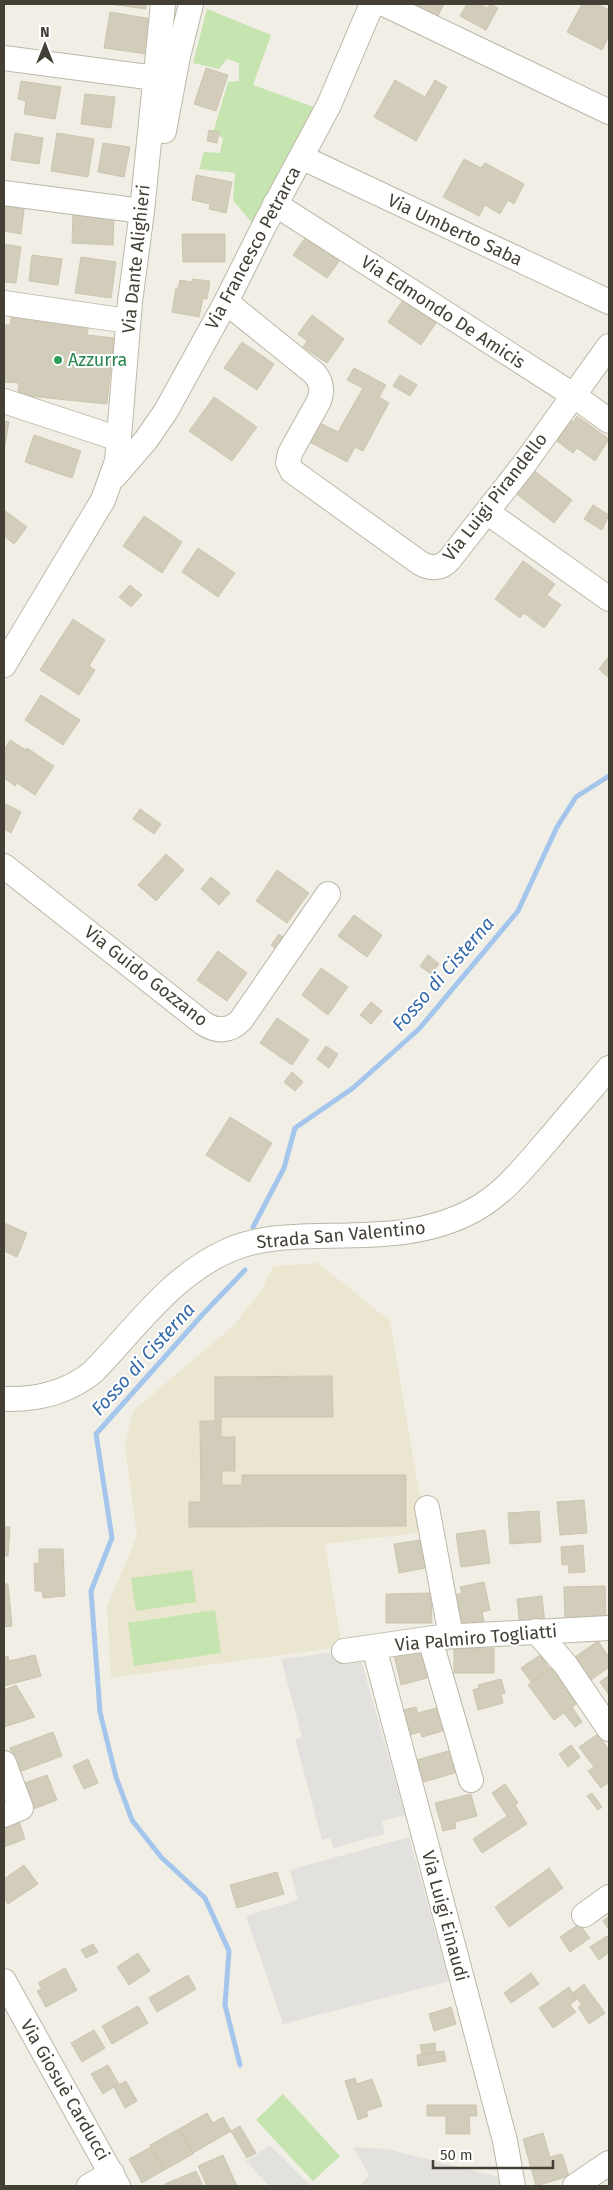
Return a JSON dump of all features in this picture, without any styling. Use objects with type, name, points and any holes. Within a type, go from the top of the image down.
[{"type":"street","name":"Via Dante Alighieri","points":[[4,665],[99,507],[112,480],[119,444],[128,321],[142,211],[163,4]]},
{"type":"street","points":[[4,401],[119,444],[131,419],[164,133],[178,56],[191,4]]},
{"type":"street","name":"Via Francesco Petrarca","points":[[112,480],[146,440],[166,411],[226,302],[343,75],[372,4]]},
{"type":"street","points":[[384,4],[609,112]]},
{"type":"street","points":[[4,58],[155,78]]},
{"type":"street","name":"Via Umberto Saba","points":[[301,157],[609,302]]},
{"type":"street","points":[[4,193],[142,211]]},
{"type":"street","name":"Via Edmondo De Amicis","points":[[275,204],[609,421]]},
{"type":"street","name":"Via Luigi Pirandello","points":[[226,302],[311,370],[321,382],[319,401],[290,453],[288,463],[295,475],[420,563],[430,567],[439,567],[446,563],[487,512],[609,346]]},
{"type":"street","points":[[4,303],[128,321]]},
{"type":"street","points":[[487,512],[609,599]]},
{"type":"street","name":"Via Guido Gozzano","points":[[4,866],[203,1023],[218,1029],[233,1027],[241,1020],[328,894]]},
{"type":"street","name":"Strada San Valentino","points":[[4,1400],[42,1397],[78,1384],[93,1372],[177,1284],[193,1270],[227,1251],[258,1240],[407,1231],[438,1225],[474,1210],[509,1184],[609,1068]]},
{"type":"street","points":[[426,1508],[441,1638],[471,1780]]},
{"type":"street","name":"Via Palmiro Togliatti","points":[[344,1651],[441,1638],[609,1628]]},
{"type":"street","points":[[536,1631],[564,1664],[609,1729]]},
{"type":"street","name":"Via Luigi Einaudi","points":[[374,1647],[505,2141],[513,2186]]},
{"type":"street","points":[[4,1763],[21,1808],[4,1815]]},
{"type":"street","points":[[584,1915],[609,1897]]},
{"type":"street","name":"Via Giosuè Carducci","points":[[4,1981],[115,2180]]},
{"type":"street","points":[[575,2186],[609,2163]]},
{"type":"street","points":[[89,2186],[115,2180]]},
{"type":"shaded area","points":[[318,1263],[390,1321],[426,1532],[325,1544],[342,1647],[111,1678],[107,1607],[137,1536],[125,1446],[133,1411],[233,1326],[261,1291],[273,1266]]},
{"type":"shaded area","points":[[358,1649],[405,1815],[382,1821],[385,1834],[333,1848],[330,1838],[322,1840],[295,1739],[302,1737],[281,1659]]},
{"type":"shaded area","points":[[409,1837],[449,1981],[283,2024],[246,1916],[298,1900],[290,1870]]},
{"type":"shaded area","points":[[270,2145],[311,2186],[269,2186],[246,2161]]},
{"type":"shaded area","points":[[353,2147],[387,2149],[503,2178],[503,2186],[360,2186],[369,2175]]},
{"type":"green space","points":[[207,9],[271,35],[253,85],[319,109],[253,224],[233,200],[235,173],[199,169],[204,152],[220,153],[223,138],[213,133],[228,82],[239,81],[239,63],[227,59],[219,69],[193,63]]},
{"type":"green space","points":[[192,1570],[196,1602],[136,1611],[131,1578]]},
{"type":"green space","points":[[215,1610],[221,1653],[134,1666],[128,1623]]},
{"type":"green space","points":[[283,2094],[340,2156],[313,2181],[256,2120]]},
{"type":"building","points":[[110,4],[146,4],[146,9]]},
{"type":"building","points":[[415,4],[444,4],[438,16]]},
{"type":"building","points":[[467,4],[480,4],[487,8],[490,4],[498,8],[486,30],[460,16]]},
{"type":"building","points":[[582,4],[597,4],[609,10],[609,36],[602,50],[567,32]]},
{"type":"building","points":[[110,12],[152,19],[147,54],[104,48]]},
{"type":"building","points":[[206,68],[228,75],[216,111],[194,104]]},
{"type":"building","points":[[395,80],[425,97],[435,80],[447,87],[416,141],[374,117]]},
{"type":"building","points":[[21,81],[61,87],[55,119],[24,114],[26,101],[18,99]]},
{"type":"building","points":[[85,94],[115,97],[111,128],[81,124]]},
{"type":"building","points":[[209,130],[219,132],[217,143],[207,141]]},
{"type":"building","points":[[15,133],[43,138],[39,164],[11,160]]},
{"type":"building","points":[[57,133],[94,139],[88,177],[51,171]]},
{"type":"building","points":[[103,143],[130,147],[124,177],[98,172]]},
{"type":"building","points":[[464,159],[481,168],[485,163],[524,184],[514,204],[508,200],[500,214],[485,205],[479,216],[443,197]]},
{"type":"building","points":[[196,175],[232,182],[226,213],[209,209],[210,204],[192,200]]},
{"type":"building","points":[[4,199],[25,202],[21,234],[4,231]]},
{"type":"building","points":[[73,213],[114,215],[113,245],[72,243]]},
{"type":"building","points":[[311,230],[345,253],[327,278],[293,255]]},
{"type":"building","points":[[182,234],[225,234],[225,262],[183,262]]},
{"type":"building","points":[[4,244],[21,247],[16,283],[4,282]]},
{"type":"building","points":[[32,255],[62,259],[58,285],[29,281]]},
{"type":"building","points":[[81,257],[116,262],[111,298],[75,293]]},
{"type":"building","points":[[192,279],[210,281],[207,299],[203,298],[199,317],[172,312],[176,288],[178,289],[180,280],[192,282]]},
{"type":"building","points":[[403,300],[436,323],[421,345],[388,322]]},
{"type":"building","name":"Azzurra","points":[[12,314],[89,325],[87,335],[114,338],[107,404],[18,395],[19,383],[4,382],[4,325],[10,325]]},
{"type":"building","points":[[312,315],[344,339],[327,363],[303,347],[307,341],[298,334]]},
{"type":"building","points":[[242,342],[274,364],[257,390],[224,368]]},
{"type":"building","points":[[354,368],[386,385],[379,397],[389,403],[363,451],[355,447],[347,462],[310,442],[320,423],[338,432],[363,388],[347,380]]},
{"type":"building","points":[[400,375],[417,385],[410,396],[393,386]]},
{"type":"building","points":[[214,397],[257,427],[232,461],[189,431]]},
{"type":"building","points":[[577,416],[609,439],[595,461],[577,448],[573,453],[554,439],[568,419],[573,422]]},
{"type":"building","points":[[4,421],[9,422],[4,450]]},
{"type":"building","points":[[34,435],[81,451],[72,478],[25,462]]},
{"type":"building","points":[[532,469],[572,500],[554,523],[514,492]]},
{"type":"building","points":[[593,505],[609,515],[602,530],[584,519]]},
{"type":"building","points":[[4,510],[27,527],[14,544],[4,536]]},
{"type":"building","points":[[144,516],[182,542],[162,573],[123,546]]},
{"type":"building","points":[[198,548],[235,573],[218,597],[182,572]]},
{"type":"building","points":[[523,561],[555,584],[547,595],[561,605],[544,628],[524,613],[520,618],[495,599]]},
{"type":"building","points":[[130,585],[142,595],[131,607],[119,597]]},
{"type":"building","points":[[73,619],[105,640],[89,666],[95,670],[79,695],[40,670]]},
{"type":"building","points":[[609,656],[609,678],[599,669]]},
{"type":"building","points":[[41,695],[80,720],[63,745],[25,720]]},
{"type":"building","points":[[10,740],[26,750],[27,748],[54,766],[35,795],[17,783],[15,786],[4,778],[4,750]]},
{"type":"building","points":[[4,803],[21,812],[11,833],[4,829]]},
{"type":"building","points":[[140,809],[161,824],[154,834],[133,819]]},
{"type":"building","points":[[166,854],[184,870],[156,901],[138,885]]},
{"type":"building","points":[[277,870],[309,893],[287,923],[256,901]]},
{"type":"building","points":[[211,877],[230,893],[219,905],[201,889]]},
{"type":"building","points":[[354,915],[382,935],[367,957],[338,936]]},
{"type":"building","points":[[279,934],[290,942],[281,953],[271,945]]},
{"type":"building","points":[[218,951],[247,973],[227,1001],[197,980]]},
{"type":"building","points":[[428,955],[439,964],[431,974],[420,966]]},
{"type":"building","points":[[321,968],[348,987],[328,1015],[302,995]]},
{"type":"building","points":[[371,1002],[382,1011],[371,1024],[360,1015]]},
{"type":"building","points":[[277,1018],[309,1040],[292,1065],[260,1043]]},
{"type":"building","points":[[326,1046],[338,1054],[329,1068],[317,1059]]},
{"type":"building","points":[[292,1072],[303,1082],[295,1091],[284,1082]]},
{"type":"building","points":[[230,1117],[272,1143],[249,1182],[206,1155]]},
{"type":"building","points":[[4,1223],[27,1233],[17,1257],[4,1251]]},
{"type":"building","points":[[332,1376],[333,1417],[221,1417],[221,1437],[235,1437],[235,1471],[222,1471],[222,1485],[242,1485],[242,1475],[406,1475],[406,1526],[189,1527],[189,1502],[201,1502],[200,1421],[215,1421],[215,1377]]},
{"type":"building","points":[[584,1500],[587,1533],[560,1535],[557,1502]]},
{"type":"building","points":[[539,1511],[541,1542],[510,1544],[508,1513]]},
{"type":"building","points":[[4,1513],[5,1527],[10,1527],[8,1556],[4,1556]]},
{"type":"building","points":[[485,1530],[490,1563],[461,1567],[456,1534]]},
{"type":"building","points":[[420,1540],[425,1568],[399,1573],[394,1544]]},
{"type":"building","points":[[583,1545],[585,1572],[569,1573],[568,1564],[562,1565],[561,1547]]},
{"type":"building","points":[[39,1549],[63,1549],[65,1596],[43,1598],[42,1591],[35,1591],[34,1563],[39,1563]]},
{"type":"building","points":[[484,1582],[490,1610],[482,1612],[484,1622],[460,1626],[454,1595],[462,1593],[460,1587]]},
{"type":"building","points":[[4,1584],[8,1584],[12,1626],[4,1627]]},
{"type":"building","points":[[605,1586],[606,1621],[565,1622],[564,1587]]},
{"type":"building","points":[[431,1593],[432,1623],[386,1623],[386,1594]]},
{"type":"building","points":[[542,1596],[545,1623],[520,1626],[517,1599]]},
{"type":"building","points":[[598,1641],[609,1657],[609,1667],[591,1680],[575,1657]]},
{"type":"building","points":[[454,1648],[494,1648],[494,1673],[454,1673]]},
{"type":"building","points":[[420,1649],[427,1678],[401,1685],[394,1655]]},
{"type":"building","points":[[35,1655],[41,1676],[4,1686],[4,1658],[8,1656],[9,1661]]},
{"type":"building","points":[[540,1655],[550,1669],[531,1682],[521,1668]]},
{"type":"building","points":[[558,1663],[583,1699],[554,1720],[528,1685]]},
{"type":"building","points":[[609,1675],[609,1695],[600,1682]]},
{"type":"building","points":[[501,1679],[505,1693],[501,1694],[503,1703],[478,1710],[473,1690],[479,1688],[478,1685]]},
{"type":"building","points":[[16,1685],[35,1717],[4,1727],[4,1690]]},
{"type":"building","points":[[416,1707],[418,1713],[440,1707],[446,1730],[422,1737],[420,1732],[409,1735],[403,1710]]},
{"type":"building","points":[[572,1707],[582,1722],[575,1727],[564,1713]]},
{"type":"building","points":[[53,1732],[62,1756],[19,1772],[10,1748]]},
{"type":"building","points":[[598,1734],[609,1750],[609,1782],[601,1788],[588,1771],[594,1767],[579,1747]]},
{"type":"building","points":[[571,1745],[580,1757],[568,1767],[559,1754]]},
{"type":"building","points":[[452,1750],[458,1772],[424,1782],[417,1760]]},
{"type":"building","points":[[88,1759],[98,1783],[84,1789],[73,1766]]},
{"type":"building","points":[[47,1775],[57,1800],[31,1810],[22,1784]]},
{"type":"building","points":[[505,1784],[518,1803],[515,1805],[527,1824],[482,1853],[473,1839],[507,1816],[492,1793]]},
{"type":"building","points":[[592,1793],[602,1807],[598,1810],[587,1796]]},
{"type":"building","points":[[471,1794],[477,1816],[455,1822],[456,1828],[443,1831],[435,1803]]},
{"type":"building","points":[[19,1821],[25,1839],[4,1847],[4,1826]]},
{"type":"building","points":[[24,1865],[38,1884],[8,1904],[4,1898],[4,1879]]},
{"type":"building","points":[[549,1868],[563,1888],[509,1927],[495,1907]]},
{"type":"building","points":[[277,1872],[284,1894],[237,1908],[230,1885]]},
{"type":"building","points":[[609,1916],[609,1930],[603,1921]]},
{"type":"building","points":[[579,1924],[590,1938],[570,1952],[560,1937]]},
{"type":"building","points":[[607,1936],[609,1939],[609,1952],[599,1960],[590,1947]]},
{"type":"building","points":[[93,1944],[98,1952],[86,1958],[81,1950]]},
{"type":"building","points":[[138,1953],[150,1971],[129,1985],[117,1967]]},
{"type":"building","points":[[65,1968],[77,1990],[46,2007],[37,1991],[42,1989],[38,1983]]},
{"type":"building","points":[[531,1973],[539,1984],[511,2003],[504,1993]]},
{"type":"building","points":[[188,1975],[196,1989],[157,2012],[149,1998]]},
{"type":"building","points":[[584,1984],[605,2013],[589,2024],[578,2007],[582,2005],[573,1993]]},
{"type":"building","points":[[569,1987],[577,1999],[570,2005],[576,2012],[553,2028],[539,2008]]},
{"type":"building","points":[[138,2006],[148,2023],[112,2044],[102,2026]]},
{"type":"building","points":[[451,2007],[456,2024],[434,2031],[429,2014]]},
{"type":"building","points":[[94,2030],[105,2048],[82,2062],[71,2043]]},
{"type":"building","points":[[435,2043],[436,2052],[422,2055],[420,2045]]},
{"type":"building","points":[[444,2051],[446,2061],[418,2066],[417,2055]]},
{"type":"building","points":[[108,2065],[119,2084],[103,2094],[91,2074]]},
{"type":"building","points":[[355,2078],[357,2084],[372,2079],[382,2106],[366,2111],[368,2116],[358,2120],[345,2081]]},
{"type":"building","points":[[126,2081],[137,2101],[125,2108],[114,2087]]},
{"type":"building","points":[[427,2105],[476,2105],[477,2116],[469,2116],[470,2134],[446,2134],[446,2116],[427,2116]]},
{"type":"building","points":[[207,2113],[213,2123],[223,2117],[231,2131],[193,2153],[179,2129]]},
{"type":"building","points":[[240,2126],[256,2153],[247,2158],[231,2131]]},
{"type":"building","points":[[179,2129],[193,2154],[164,2170],[150,2145]]},
{"type":"building","points":[[543,2133],[550,2157],[562,2154],[569,2176],[536,2186],[523,2139]]},
{"type":"building","points":[[151,2147],[164,2170],[142,2183],[129,2159]]},
{"type":"building","points":[[223,2155],[237,2186],[207,2186],[198,2166]]},
{"type":"building","points":[[196,2171],[203,2186],[166,2186],[165,2184]]},
{"type":"waterway","name":"Fosso di Cisterna","points":[[253,1227],[284,1168],[295,1128],[353,1088],[419,1029],[518,911],[557,827],[576,797],[609,776]]},
{"type":"waterway","name":"Fosso di Cisterna","points":[[240,2065],[225,2005],[229,1951],[205,1898],[161,1857],[132,1820],[116,1777],[100,1712],[91,1591],[112,1538],[96,1434],[245,1270]]},
{"type":"place","name":"Azzurra","points":[[58,360]]}]
